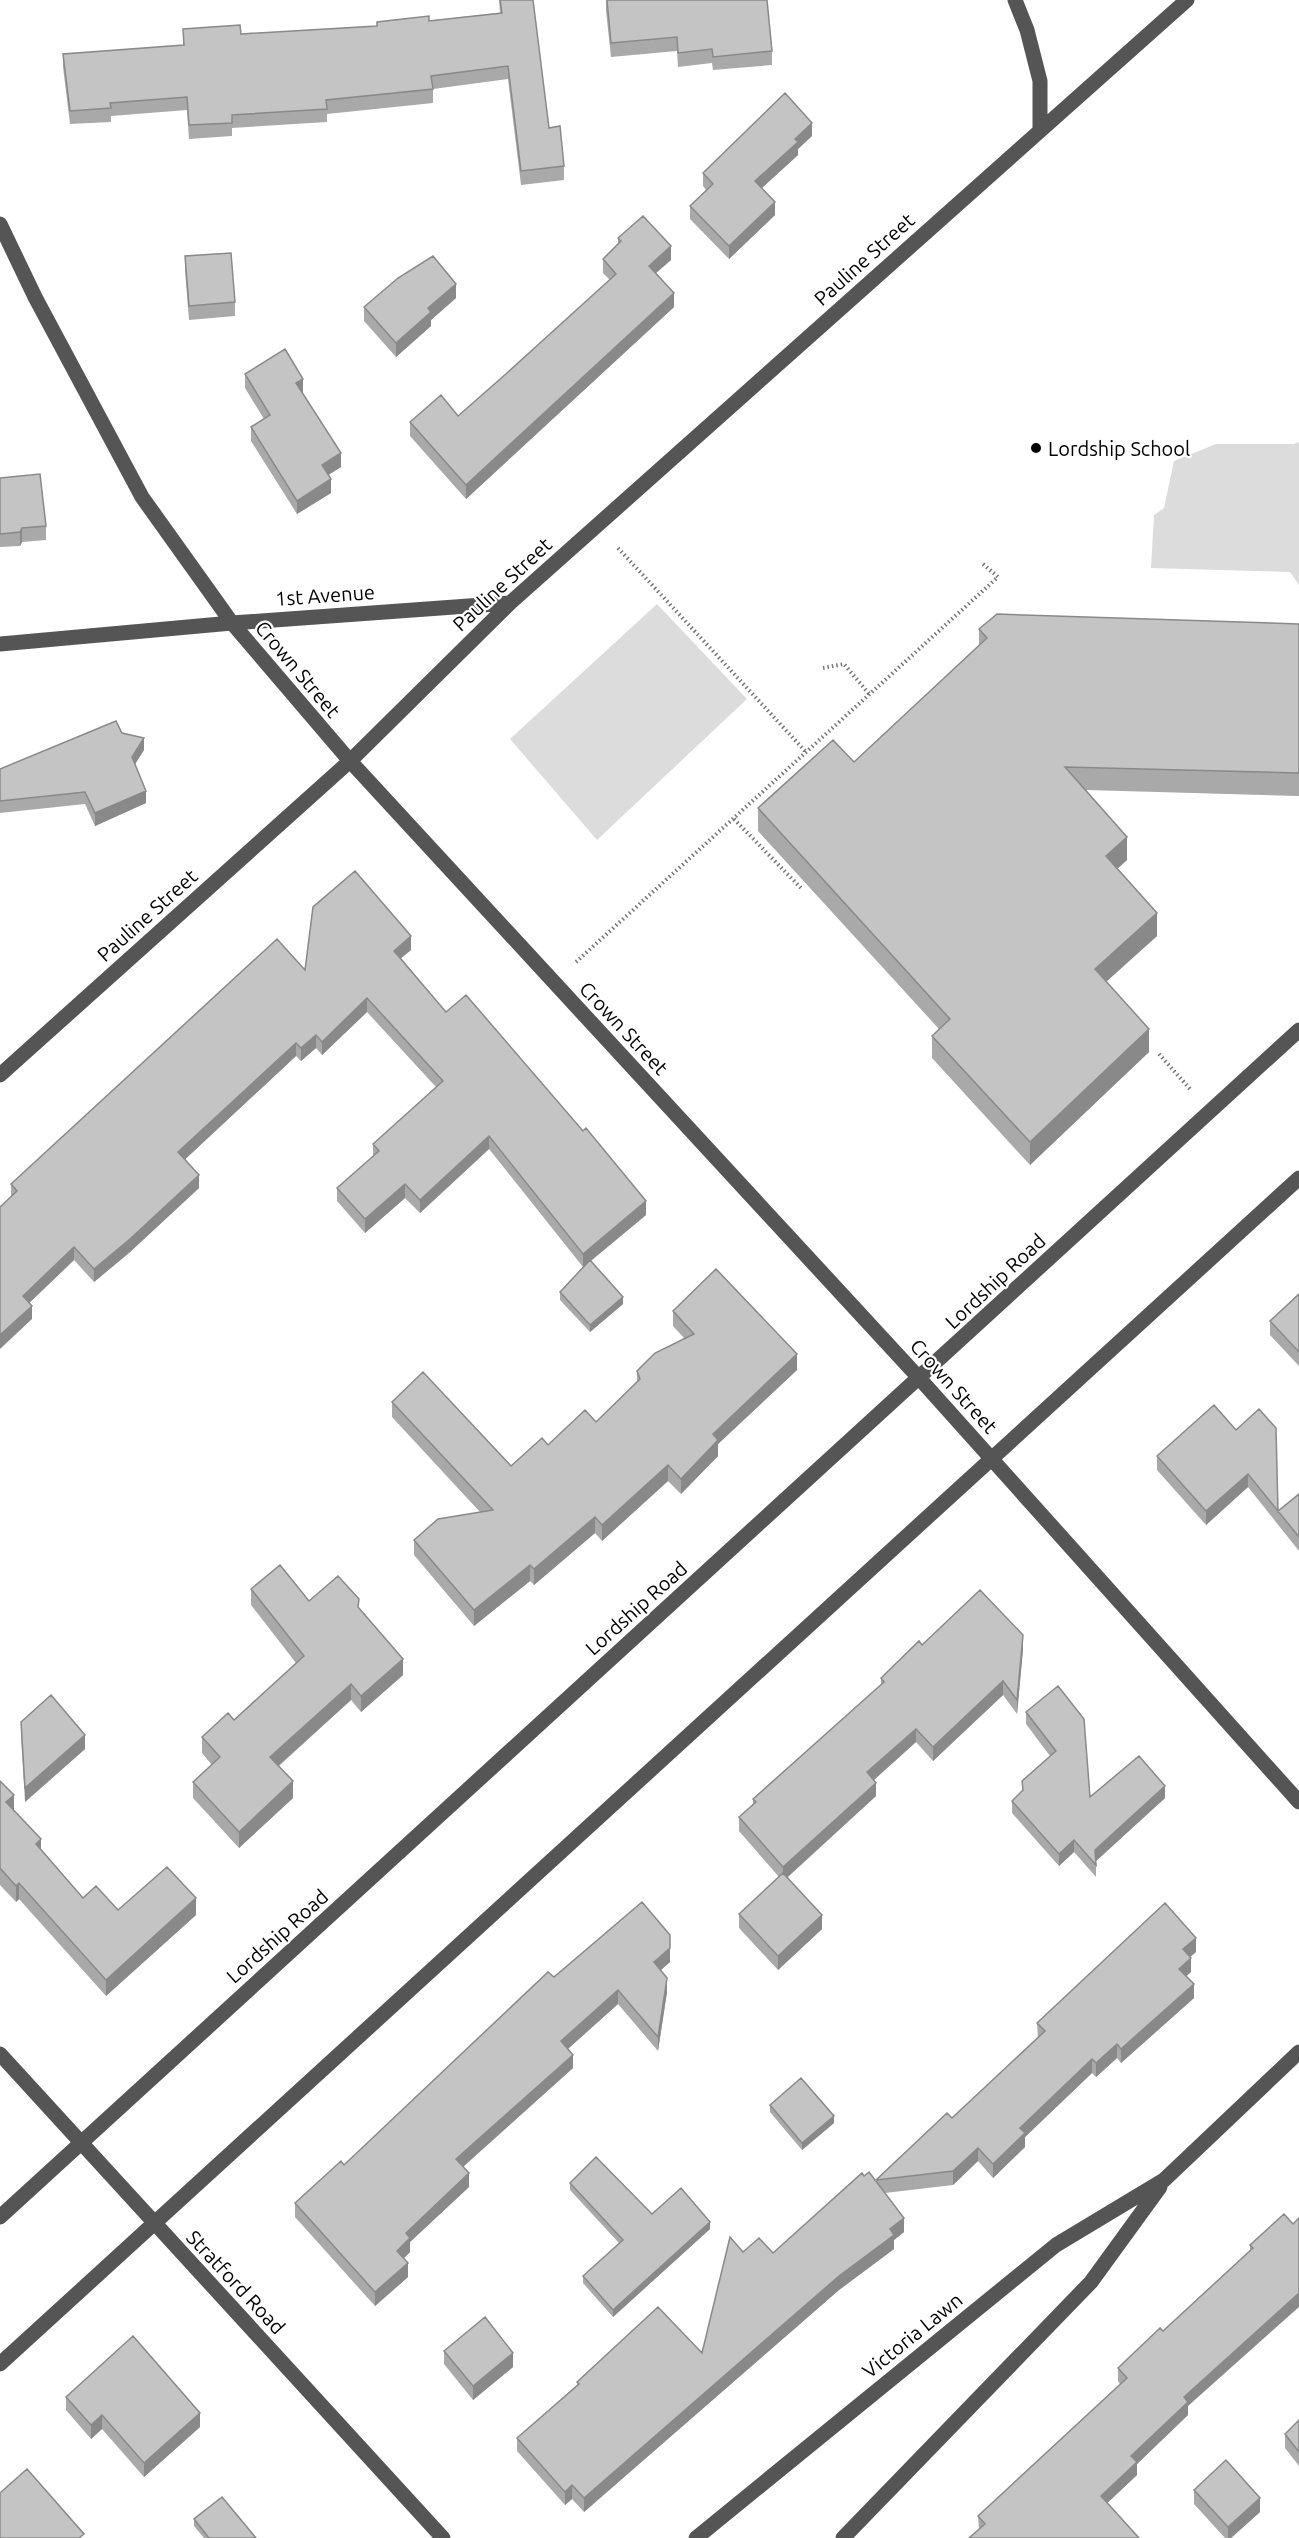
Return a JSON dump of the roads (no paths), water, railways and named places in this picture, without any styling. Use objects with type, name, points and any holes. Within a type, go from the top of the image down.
[{"type":"street","points":[[1015,0],[1027,30],[1040,81],[1040,131]]},
{"type":"street","name":"Pauline Street","points":[[0,1075],[350,761],[510,603],[1187,0]]},
{"type":"street","name":"Crown Street","points":[[0,224],[34,297],[142,496],[232,623],[350,761],[920,1379],[1299,1802]]},
{"type":"street","name":"1st Avenue","points":[[0,644],[232,623],[510,603]]},
{"type":"street","name":"Lordship Road","points":[[0,2217],[920,1379],[1299,1030]]},
{"type":"street","points":[[0,2364],[1299,1178]]},
{"type":"street","name":"Victoria Lawn","points":[[843,2538],[1091,2282],[1164,2180],[1299,2052]]},
{"type":"street","name":"Stratford Road","points":[[0,2054],[443,2538]]},
{"type":"street","name":"Victoria Lawn","points":[[696,2538],[1056,2245],[1164,2180]]},
{"type":"place","name":"Lordship School","points":[[1036,448]]}]
